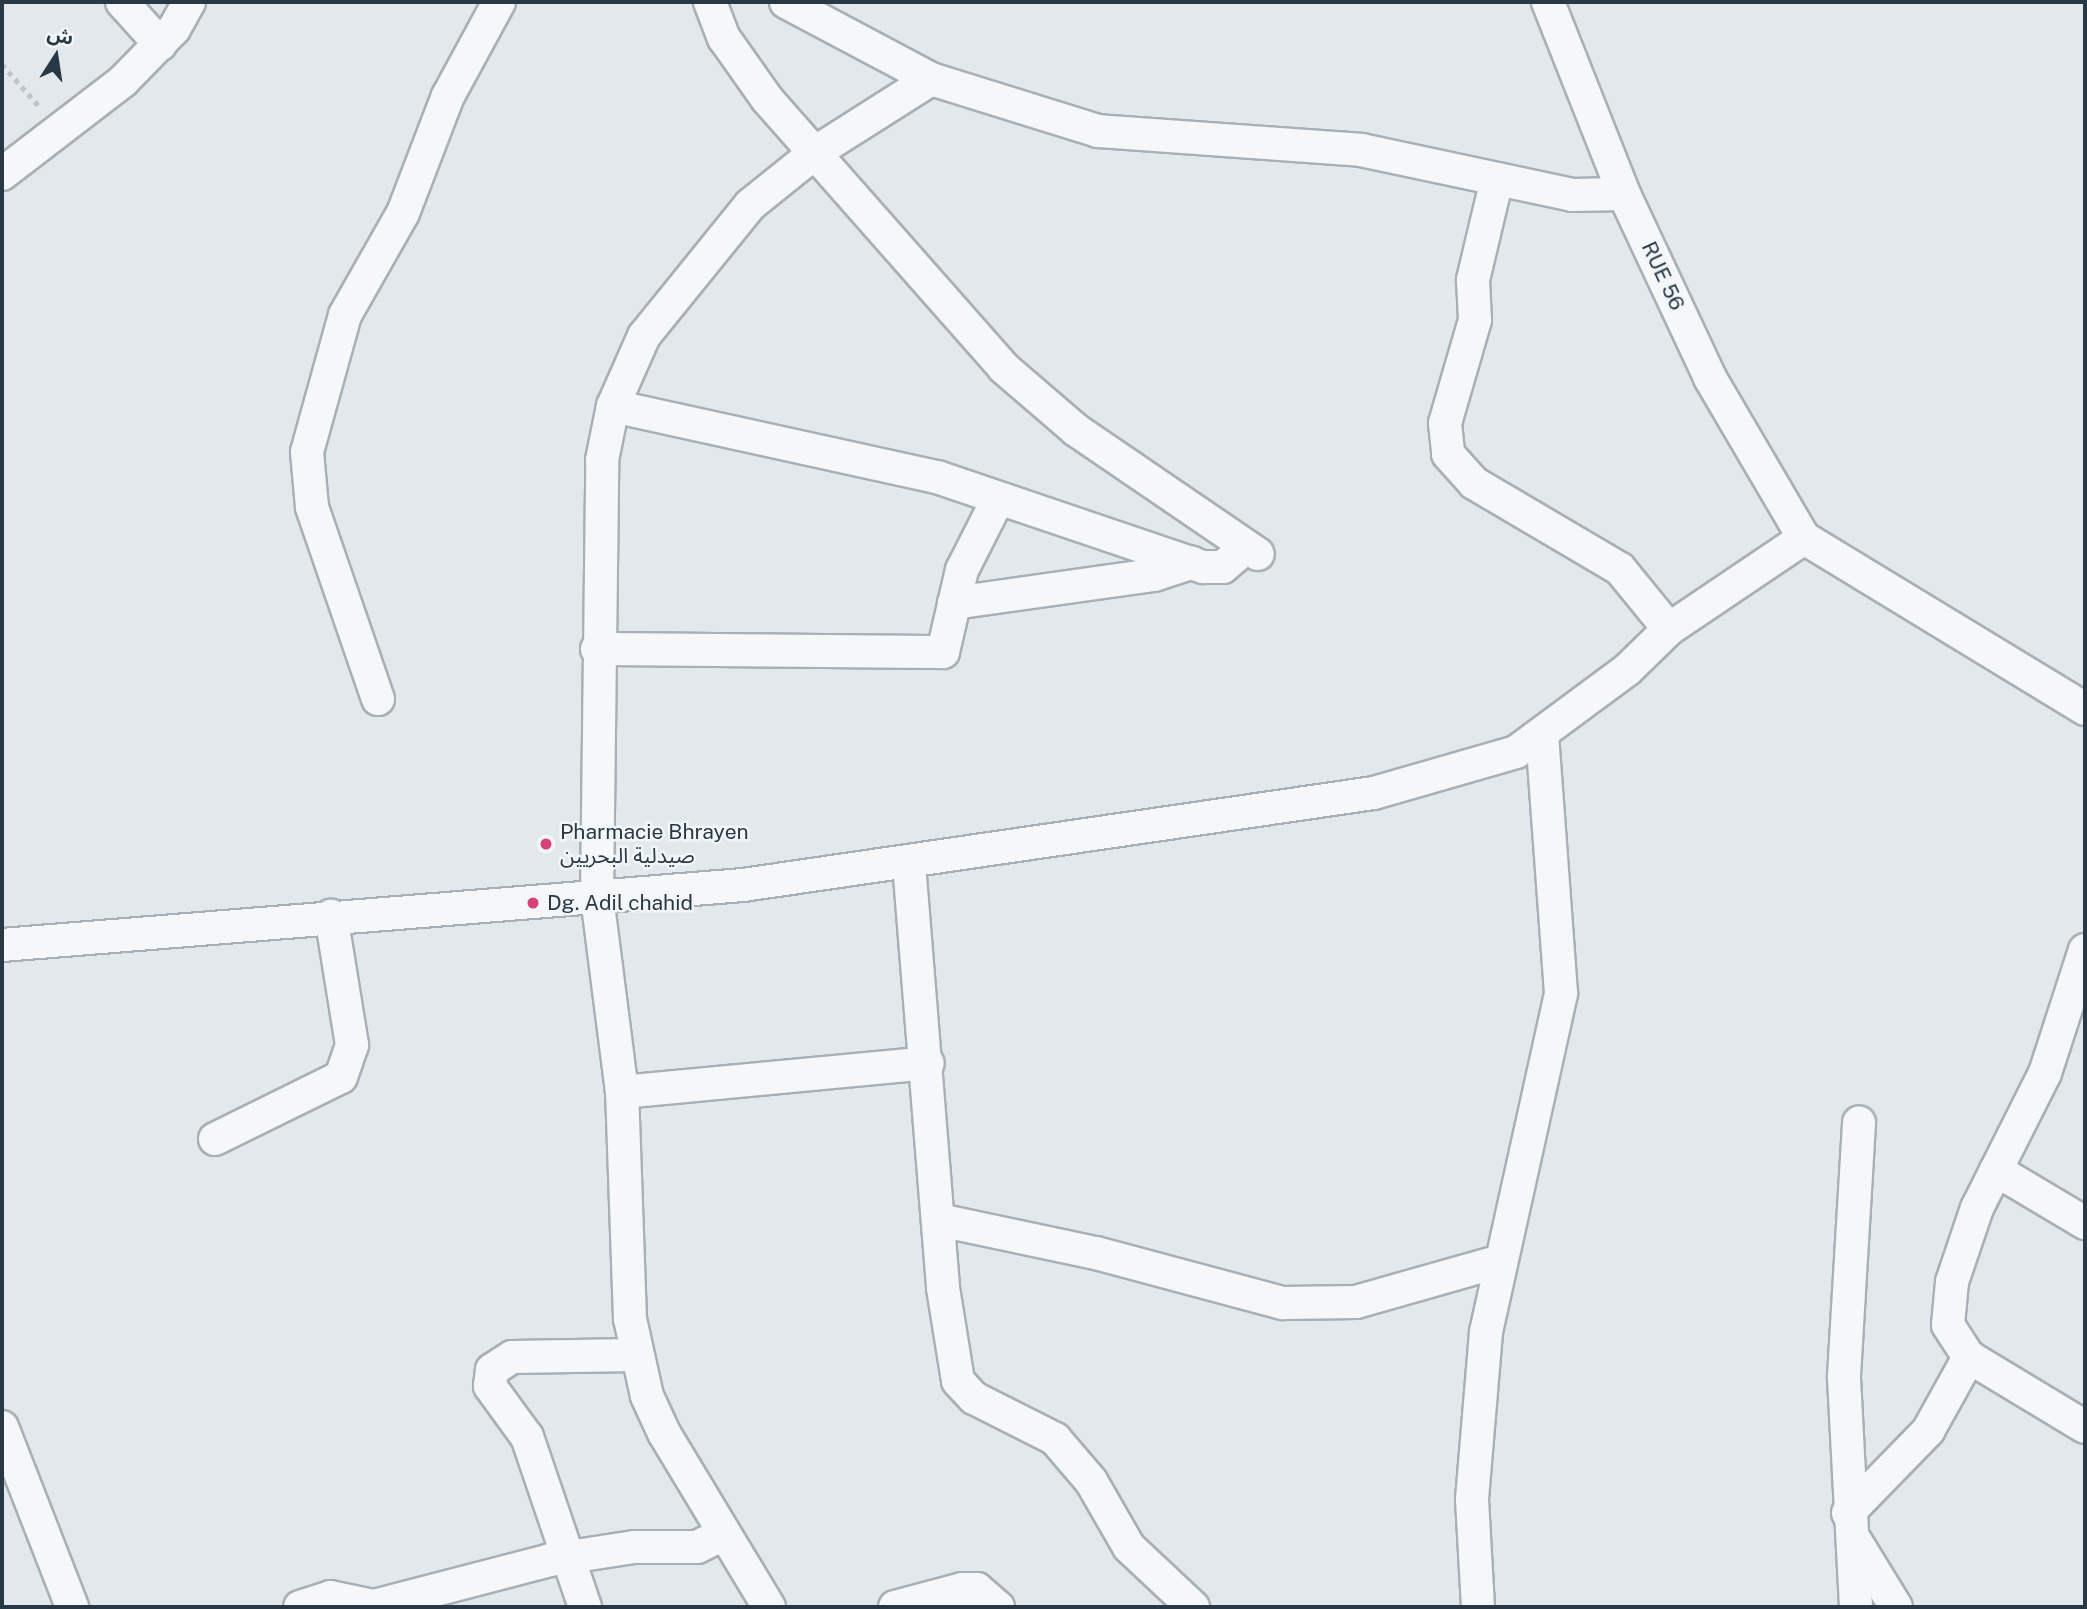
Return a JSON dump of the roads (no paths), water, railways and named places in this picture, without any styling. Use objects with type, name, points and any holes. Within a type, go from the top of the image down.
[{"type":"street","points":[[122,2],[160,44]]},
{"type":"street","points":[[2,174],[60,130],[160,44],[189,2]]},
{"type":"street","points":[[379,699],[312,507],[307,452],[345,315],[403,213],[448,96],[499,2]]},
{"type":"street","points":[[613,406],[937,477],[997,501],[1192,563],[1223,567],[1252,550],[1076,430],[1004,368],[816,152],[766,99],[724,38],[710,2]]},
{"type":"street","points":[[786,2],[930,79],[1098,131],[1361,150],[1572,195],[1624,194]]},
{"type":"street","name":"RUE 56","points":[[1548,2],[1624,194],[1710,378],[1804,538]]},
{"type":"street","points":[[769,1607],[664,1433],[635,1355],[622,1092],[597,896],[597,649],[602,460],[613,406],[644,336],[750,205],[816,152],[930,79]]},
{"type":"street","points":[[1497,179],[1473,280],[1475,320],[1445,423],[1448,454],[1474,483],[1620,569],[1669,629]]},
{"type":"street","points":[[597,649],[932,655],[949,645],[954,603],[974,536],[997,501]]},
{"type":"street","points":[[2,945],[597,896],[909,864],[1374,793],[1486,765],[1542,735],[1669,629],[1804,538],[2085,709]]},
{"type":"street","points":[[954,603],[1154,575],[1192,563]]},
{"type":"street","points":[[1478,1607],[1472,1499],[1497,1262],[1560,1016],[1562,948],[1542,735]]},
{"type":"street","points":[[909,864],[928,1063],[939,1220],[958,1381],[974,1398],[1055,1440],[1091,1481],[1129,1547],[1193,1607]]},
{"type":"street","points":[[215,1139],[341,1077],[352,1045],[331,916]]},
{"type":"street","points":[[2085,950],[2075,1017],[1996,1170],[1952,1282],[1948,1325],[1969,1357],[2085,1427]]},
{"type":"street","points":[[622,1092],[928,1063]]},
{"type":"street","points":[[1856,1607],[1848,1521],[1844,1363],[1859,1122]]},
{"type":"street","points":[[1996,1170],[2085,1223]]},
{"type":"street","points":[[939,1220],[1096,1253],[1283,1303],[1356,1302],[1497,1262]]},
{"type":"street","points":[[585,1607],[527,1437],[490,1386],[492,1370],[512,1357],[635,1355]]},
{"type":"street","points":[[1848,1521],[1928,1431],[1969,1357]]},
{"type":"street","points":[[2,1427],[72,1607]]},
{"type":"street","points":[[1848,1521],[1896,1607]]},
{"type":"street","points":[[300,1607],[330,1597],[374,1606],[569,1557],[634,1547],[697,1547],[724,1534]]},
{"type":"street","points":[[895,1607],[962,1589],[977,1589],[998,1607]]},
{"type":"place","name":"Pharmacie Bhrayen صيدلية البحريين","points":[[546,844]]},
{"type":"place","name":"Dg. Adil chahid","points":[[533,903]]}]
